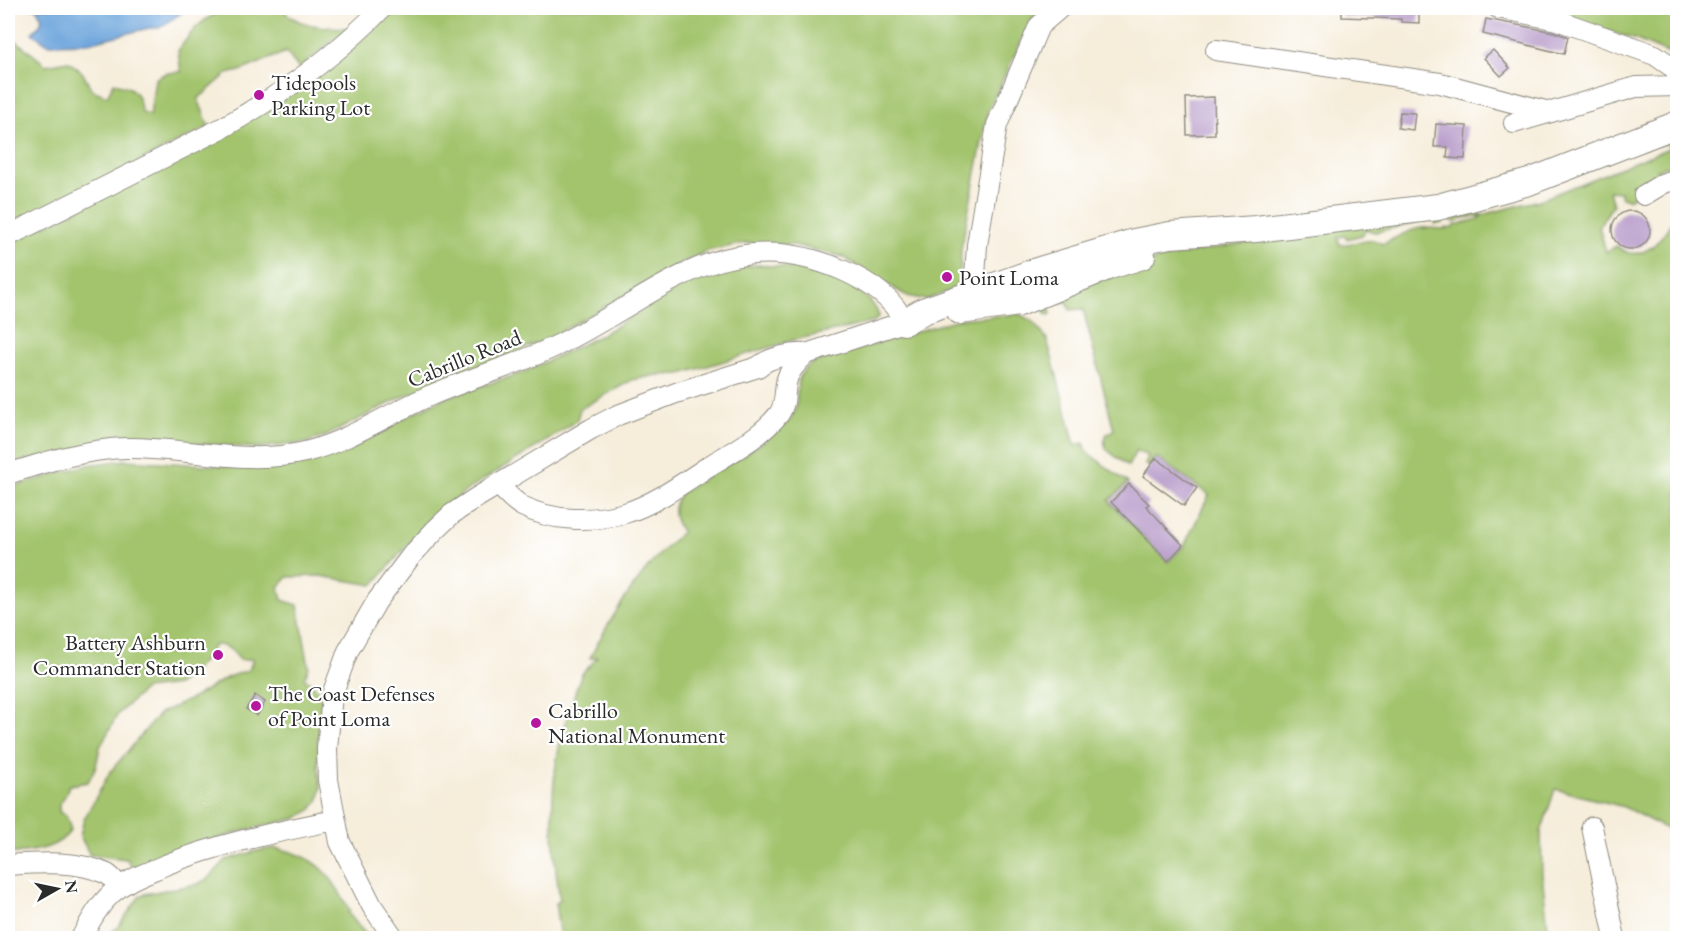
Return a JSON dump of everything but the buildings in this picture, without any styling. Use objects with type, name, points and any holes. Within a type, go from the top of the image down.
[{"type":"main road","points":[[904,322],[923,311],[1074,258],[1134,242],[1179,234],[1256,229],[1438,207],[1529,182],[1677,124]]},
{"type":"main road","points":[[904,322],[1019,303],[1138,257],[1218,240],[1256,229]]},
{"type":"street","points":[[8,236],[254,111],[330,57],[382,8]]},
{"type":"street","points":[[974,293],[977,245],[997,125],[1039,26],[1060,8]]},
{"type":"street","points":[[1498,8],[1557,20],[1655,55],[1677,71]]},
{"type":"street","points":[[1216,50],[1440,83],[1549,112]]},
{"type":"street","points":[[1514,123],[1636,87],[1677,86]]},
{"type":"street","points":[[1644,195],[1664,183],[1677,179]]},
{"type":"street","name":"Cabrillo Road","points":[[8,474],[81,454],[112,449],[144,448],[252,457],[308,452],[450,387],[533,357],[586,331],[688,271],[711,262],[738,256],[787,255],[833,266],[858,278],[884,295],[900,311],[904,322]]},
{"type":"street","points":[[394,939],[372,906],[340,842],[328,780],[327,748],[332,695],[348,651],[377,601],[411,556],[452,514],[498,484],[618,415],[676,393],[758,368],[764,363],[794,353],[806,354],[904,322]]},
{"type":"street","points":[[498,484],[520,505],[552,516],[593,519],[626,513],[662,496],[751,438],[778,414],[784,405],[786,382],[791,370],[806,354]]},
{"type":"street","points":[[758,368],[771,373],[782,383],[786,392]]},
{"type":"street","points":[[81,939],[96,911],[113,893],[133,878],[197,852],[240,840],[335,820]]},
{"type":"street","points":[[1592,827],[1615,939]]},
{"type":"street","points":[[8,865],[35,863],[82,866],[109,874],[120,887]]},
{"type":"green space","points":[[227,8],[282,8],[294,19],[311,25],[347,28],[299,69],[286,52],[227,74],[198,99],[209,127],[8,227],[8,34],[46,65],[68,61],[82,72],[92,90],[107,96],[114,83],[127,86],[137,95],[142,113],[150,115],[155,79],[166,73],[181,72],[178,51],[199,25]]},
{"type":"green space","points":[[394,8],[1045,8],[1030,23],[988,111],[961,249],[960,279],[952,290],[926,300],[907,296],[843,257],[794,245],[746,243],[707,251],[551,337],[503,358],[453,374],[326,436],[305,443],[256,448],[139,439],[8,464],[8,244],[128,184],[385,18]]},
{"type":"green space","points":[[1534,8],[1677,8],[1677,57],[1637,40]]},
{"type":"green space","points":[[1677,131],[1677,174],[1672,176],[1671,171],[1665,166],[1657,170],[1660,181],[1628,199],[1620,196],[1620,192],[1609,191],[1613,205],[1599,226],[1606,252],[1616,246],[1629,253],[1638,253],[1646,251],[1658,241],[1677,213],[1678,771],[1670,801],[1672,832],[1624,807],[1555,789],[1541,832],[1542,874],[1549,938],[560,938],[555,903],[560,901],[554,851],[554,778],[563,729],[580,678],[597,657],[590,658],[630,590],[654,560],[682,532],[674,517],[674,507],[678,497],[682,492],[753,449],[789,421],[794,413],[801,374],[806,368],[815,362],[958,319],[1019,314],[1032,321],[1047,339],[1075,445],[1084,443],[1087,452],[1128,483],[1109,501],[1168,562],[1184,546],[1209,495],[1156,457],[1149,466],[1145,465],[1148,456],[1136,451],[1128,466],[1106,449],[1104,440],[1106,435],[1114,430],[1083,309],[1070,310],[1067,301],[1049,305],[1051,314],[1048,315],[1043,306],[1117,271],[1163,258],[1282,236],[1479,208],[1480,216],[1463,218],[1456,222],[1451,221],[1451,217],[1442,217],[1443,223],[1436,224],[1432,219],[1376,232],[1366,230],[1362,235],[1347,239],[1344,236],[1338,237],[1340,245],[1373,240],[1383,244],[1417,229],[1453,228],[1455,225],[1479,219],[1482,215],[1540,200],[1669,148],[1667,143],[1640,149]]},
{"type":"green space","points":[[756,265],[807,271],[843,282],[859,291],[871,302],[879,316],[874,322],[794,340],[681,374],[657,375],[632,380],[580,409],[577,420],[470,488],[430,519],[373,585],[320,576],[288,577],[279,587],[282,600],[298,605],[309,667],[304,679],[312,683],[323,697],[318,735],[321,788],[319,799],[311,810],[297,818],[235,833],[131,867],[127,859],[90,855],[80,836],[84,819],[110,772],[160,713],[191,699],[228,677],[249,670],[253,659],[240,660],[229,648],[214,645],[191,675],[177,685],[145,689],[118,714],[100,747],[96,766],[88,782],[69,785],[59,804],[59,812],[66,815],[71,830],[65,837],[43,849],[8,854],[8,488],[87,465],[125,460],[254,468],[289,466],[334,453],[442,399],[522,373],[562,354],[601,335],[690,281],[717,271]]},
{"type":"green space","points":[[275,848],[303,856],[322,869],[336,886],[350,911],[348,913],[369,938],[104,938],[118,927],[139,897],[144,894],[198,884],[209,878],[226,860]]},
{"type":"water","points":[[36,8],[184,8],[184,11],[159,28],[149,28],[88,43],[48,44],[32,33],[40,25],[42,18]]},
{"type":"place","name":"Tidepools Parking Lot","points":[[259,95]]},
{"type":"place","name":"Point Loma","points":[[947,277]]},
{"type":"place","name":"Battery Ashburn Commander Station","points":[[218,655]]},
{"type":"place","name":"The Coast Defenses of Point Loma","points":[[256,706]]},
{"type":"place","name":"Cabrillo National Monument","points":[[536,723]]}]
